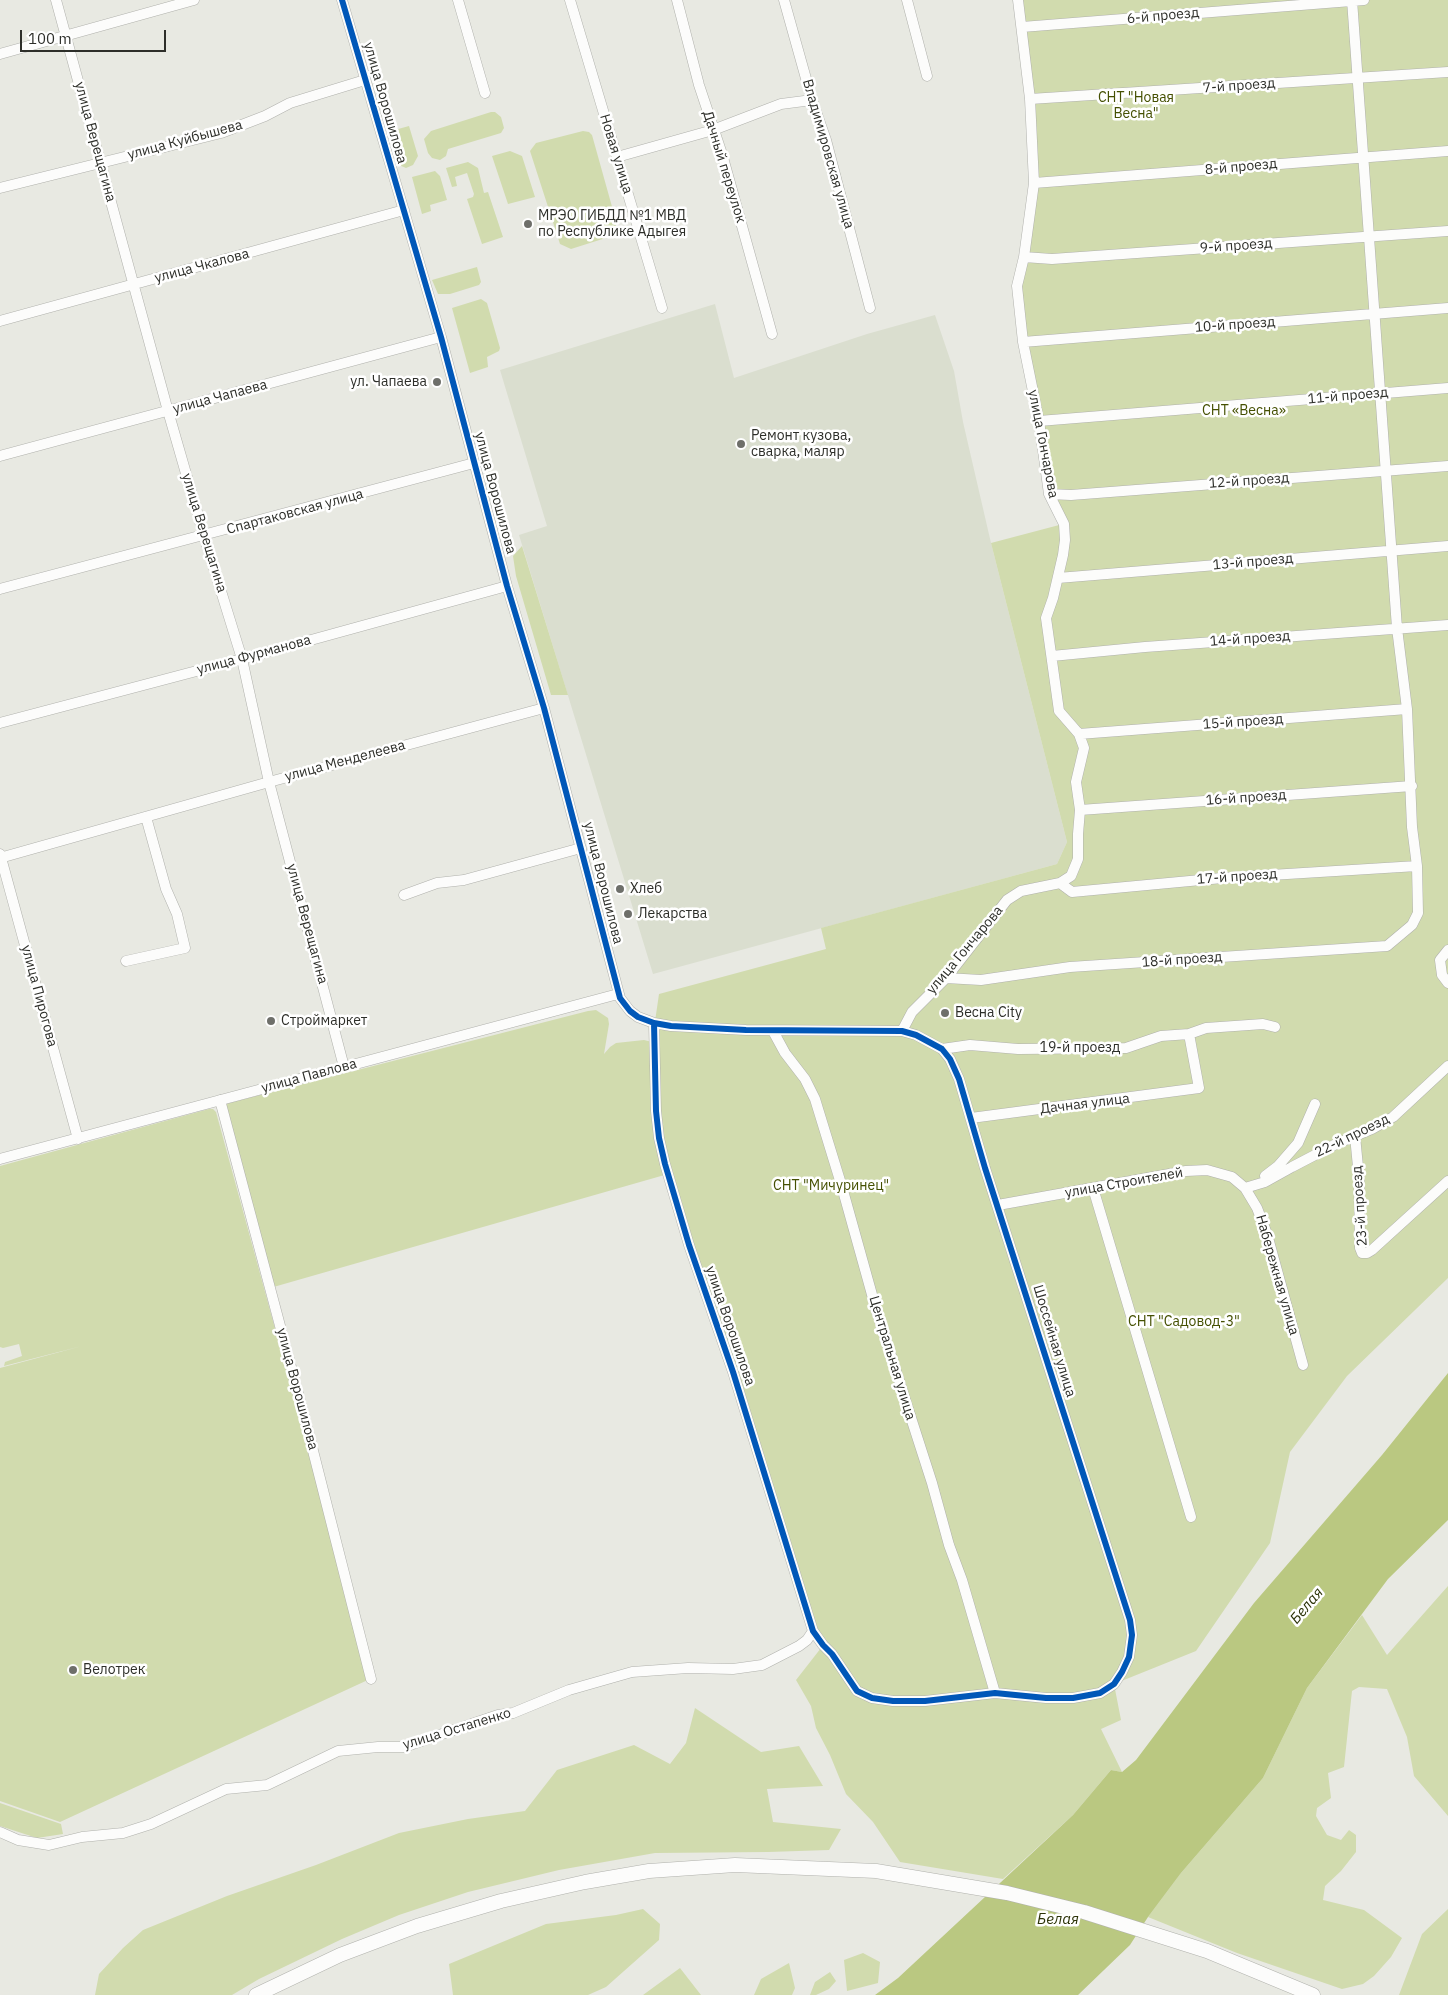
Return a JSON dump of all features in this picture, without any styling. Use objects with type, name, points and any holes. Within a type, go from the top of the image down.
[{"type":"main road","points":[[256,1995],[340,1955],[416,1926],[501,1901],[585,1882],[649,1871],[735,1865],[876,1871],[1036,1900],[1084,1912],[1206,1951],[1313,1995]]},
{"type":"street","name":"улица Верещагина","points":[[56,0],[168,411],[242,659],[269,782],[344,1067]]},
{"type":"street","points":[[0,54],[194,0]]},
{"type":"street","name":"улица Ворошилова","points":[[342,0],[441,337],[507,586],[544,708],[618,994]]},
{"type":"street","points":[[458,0],[485,93]]},
{"type":"street","name":"Новая улица","points":[[570,0],[662,308]]},
{"type":"street","name":"Дачный переулок","points":[[678,0],[699,86],[722,154],[772,334]]},
{"type":"street","name":"Владимировская улица","points":[[784,0],[812,100],[826,140],[870,308]]},
{"type":"street","points":[[907,0],[927,76]]},
{"type":"street","name":"улица Гончарова","points":[[1018,0],[1030,99],[1034,183],[1024,257],[1017,286],[1022,342],[1039,421],[1049,494],[1064,524],[1065,540],[1058,578],[1046,618],[1052,656],[1053,682],[1059,711],[1079,734]]},
{"type":"street","points":[[1352,0],[1393,550],[1397,628],[1407,709],[1412,786],[1412,827],[1417,866]]},
{"type":"street","name":"6-й проезд","points":[[1022,27],[1364,0]]},
{"type":"street","name":"7-й проезд","points":[[1030,99],[1448,72]]},
{"type":"street","name":"улица Куйбышева","points":[[0,188],[221,133],[265,116],[290,103],[365,80]]},
{"type":"street","points":[[617,157],[713,130],[781,104],[812,100]]},
{"type":"street","name":"8-й проезд","points":[[1034,183],[1448,151]]},
{"type":"street","name":"улица Чкалова","points":[[0,321],[404,210]]},
{"type":"street","name":"9-й проезд","points":[[1024,257],[1052,258],[1448,231]]},
{"type":"street","name":"10-й проезд","points":[[1022,342],[1448,308]]},
{"type":"street","name":"улица Чапаева","points":[[0,456],[441,337]]},
{"type":"street","name":"11-й проезд","points":[[1039,421],[1448,388]]},
{"type":"street","name":"Спартаковская улица","points":[[0,589],[474,463]]},
{"type":"street","name":"12-й проезд","points":[[1049,494],[1071,495],[1448,466]]},
{"type":"street","name":"13-й проезд","points":[[1058,578],[1448,546]]},
{"type":"street","name":"улица Фурманова","points":[[0,723],[507,586]]},
{"type":"street","name":"14-й проезд","points":[[1052,656],[1145,647],[1448,625]]},
{"type":"street","name":"улица Менделеева","points":[[0,856],[544,708]]},
{"type":"street","name":"15-й проезд","points":[[1079,734],[1407,709]]},
{"type":"street","points":[[1060,883],[1071,876],[1078,859],[1080,810],[1076,782],[1084,748],[1079,734]]},
{"type":"street","name":"16-й проезд","points":[[1080,810],[1412,786]]},
{"type":"street","points":[[126,961],[185,948],[146,817]]},
{"type":"street","name":"улица Ворошилова","points":[[404,895],[437,883],[464,880],[581,848]]},
{"type":"street","name":"улица Пирогова","points":[[0,856],[78,1139]]},
{"type":"street","name":"17-й проезд","points":[[1060,883],[1072,892],[1222,878],[1417,866]]},
{"type":"street","name":"18-й проезд","points":[[946,978],[981,980],[1070,967],[1387,946],[1412,925],[1418,912],[1417,866]]},
{"type":"street","name":"улица Гончарова","points":[[902,1031],[912,1012],[946,978],[1007,900],[1021,891],[1060,883]]},
{"type":"street","points":[[1448,950],[1440,960],[1442,976],[1448,983]]},
{"type":"street","points":[[618,994],[630,1011],[638,1017],[654,1023],[671,1026],[774,1031],[902,1031],[942,1049]]},
{"type":"street","name":"улица Павлова","points":[[0,1159],[618,994]]},
{"type":"street","name":"улица Ворошилова","points":[[654,1023],[656,1111],[659,1138],[665,1164],[689,1245],[733,1372],[814,1631]]},
{"type":"street","name":"19-й проезд","points":[[942,1049],[970,1045],[1018,1049],[1126,1048],[1161,1036],[1190,1034],[1206,1028],[1220,1026],[1263,1024],[1274,1027]]},
{"type":"street","name":"Центральная улица","points":[[774,1031],[785,1053],[804,1079],[815,1100],[842,1187],[876,1309],[932,1483],[949,1545],[962,1580],[995,1693]]},
{"type":"street","name":"Дачная улица","points":[[971,1118],[1199,1088],[1190,1034]]},
{"type":"street","name":"Шоссейная улица","points":[[942,1049],[950,1059],[960,1079],[985,1168],[1130,1620],[1132,1635],[1129,1657],[1122,1672],[1114,1684],[1100,1693],[1073,1698],[1046,1698],[995,1693]]},
{"type":"street","name":"22-й проезд","points":[[1245,1188],[1265,1182],[1301,1162],[1355,1136],[1372,1130],[1393,1117],[1448,1066]]},
{"type":"street","name":"улица Ворошилова","points":[[220,1100],[308,1431],[371,1679]]},
{"type":"street","points":[[1245,1188],[1278,1166],[1298,1143],[1315,1104]]},
{"type":"street","name":"23-й проезд","points":[[1355,1136],[1359,1177],[1360,1248],[1362,1253],[1372,1250],[1448,1180]]},
{"type":"street","name":"улица Строителей","points":[[998,1205],[1186,1171],[1207,1170],[1232,1177],[1245,1188]]},
{"type":"street","points":[[1092,1188],[1191,1517]]},
{"type":"street","name":"Набережная улица","points":[[1245,1188],[1258,1208],[1267,1234],[1303,1365]]},
{"type":"street","points":[[814,1631],[857,1691],[872,1698],[893,1701],[925,1701],[995,1693]]},
{"type":"street","name":"улица Остапенко","points":[[0,1832],[18,1840],[49,1845],[82,1837],[123,1833],[160,1820],[226,1789],[267,1785],[338,1751],[378,1747],[404,1747],[498,1715],[513,1713],[569,1690],[632,1672],[688,1668],[733,1669],[762,1665],[799,1646],[814,1631]]},
{"type":"shaded area","points":[[715,304],[734,378],[867,334],[935,315],[954,371],[963,422],[991,543],[1067,842],[1057,864],[653,974],[519,535],[547,526],[500,370]]},
{"type":"green space","points":[[1018,0],[1448,0],[1448,1278],[1347,1376],[1290,1452],[1270,1543],[1196,1651],[1114,1684],[1121,1720],[1101,1729],[1122,1772],[1111,1770],[1073,1815],[1003,1879],[900,1862],[873,1822],[846,1794],[830,1755],[816,1728],[811,1706],[796,1680],[821,1648],[851,1689],[813,1631],[668,1174],[270,1288],[221,1105],[588,1011],[596,1010],[608,1018],[609,1024],[604,1054],[616,1043],[644,1040],[652,1042],[659,994],[826,949],[821,928],[1057,864],[1067,842],[991,543],[1063,524],[1049,494],[1017,286],[1034,183]]},
{"type":"green space","points":[[495,112],[501,117],[504,128],[501,133],[448,149],[446,156],[440,160],[432,158],[428,153],[424,139],[431,131]]},
{"type":"green space","points":[[409,126],[418,156],[413,165],[406,168],[396,162],[396,152],[391,131]]},
{"type":"green space","points":[[583,131],[589,132],[592,135],[616,221],[616,231],[612,236],[571,249],[560,244],[530,151],[536,143]]},
{"type":"green space","points":[[510,151],[522,156],[535,197],[508,204],[492,156]]},
{"type":"green space","points":[[468,162],[478,168],[484,193],[488,192],[503,237],[482,244],[467,199],[473,197],[474,194],[467,173],[455,177],[457,186],[452,187],[446,168]]},
{"type":"green space","points":[[435,171],[440,176],[447,200],[430,205],[431,211],[422,214],[412,177]]},
{"type":"green space","points":[[477,267],[481,282],[479,285],[450,294],[438,294],[432,280]]},
{"type":"green space","points":[[481,299],[487,303],[500,348],[499,351],[487,357],[488,367],[470,373],[452,308]]},
{"type":"green space","points":[[522,546],[568,695],[551,695],[516,576],[513,556]]},
{"type":"green space","points":[[213,1109],[216,1112],[307,1446],[346,1581],[370,1679],[60,1822],[0,1801],[0,1368],[82,1346],[4,1366],[5,1362],[22,1356],[19,1344],[0,1347],[0,1166]]},
{"type":"green space","points":[[1448,1586],[1448,1816],[1414,1776],[1407,1737],[1387,1689],[1359,1687],[1352,1691],[1344,1767],[1328,1773],[1331,1798],[1317,1808],[1316,1816],[1327,1835],[1341,1840],[1349,1830],[1356,1835],[1356,1852],[1341,1871],[1325,1886],[1323,1900],[1364,1910],[1402,1938],[1391,1957],[1374,1976],[1363,1984],[1342,1989],[1237,1953],[1148,1917],[1181,1873],[1263,1778],[1307,1688],[1362,1615],[1387,1655]]},
{"type":"green space","points":[[695,1708],[761,1752],[799,1746],[823,1786],[767,1789],[773,1822],[841,1829],[829,1850],[655,1853],[559,1870],[468,1892],[399,1915],[342,1939],[259,1979],[232,1995],[95,1995],[99,1974],[143,1930],[227,1896],[316,1865],[399,1833],[468,1819],[525,1811],[557,1770],[634,1745],[670,1764],[686,1743]]},
{"type":"green space","points":[[0,1803],[61,1824],[63,1834],[37,1838],[0,1826]]},
{"type":"green space","points":[[643,1909],[660,1924],[659,1940],[606,1987],[588,1995],[453,1995],[449,1964],[546,1924],[616,1915]]},
{"type":"green space","points":[[1448,1909],[1448,1995],[1399,1995],[1422,1934]]},
{"type":"green space","points":[[863,1953],[880,1962],[878,1983],[847,1991],[844,1960]]},
{"type":"green space","points":[[789,1963],[795,1988],[792,1995],[754,1995],[761,1979]]},
{"type":"green space","points":[[680,1968],[701,1995],[643,1995]]},
{"type":"green space","points":[[830,1972],[836,1981],[829,1989],[816,1995],[810,1995],[815,1982]]},
{"type":"water","name":"Белая","points":[[1448,1373],[1448,1520],[1388,1579],[1307,1688],[1263,1778],[1181,1873],[1130,1945],[1078,1995],[875,1995],[898,1978],[1073,1815],[1111,1770],[1122,1772],[1136,1760],[1254,1603],[1382,1455]]},
{"type":"cycle path","points":[[342,0],[441,337],[507,586],[544,708],[620,998],[630,1011],[638,1017],[654,1023],[671,1026],[746,1030],[902,1031],[916,1035],[942,1049],[950,1059],[959,1079],[985,1168],[1130,1620],[1132,1635],[1129,1657],[1114,1684],[1100,1693],[1073,1698],[1046,1698],[995,1693],[925,1701],[893,1701],[872,1698],[857,1691],[832,1654],[813,1631],[733,1372],[689,1245],[665,1164],[659,1138],[656,1111],[654,1023]]},
{"type":"place","name":"МРЭО ГИБДД №1 МВД по Республике Адыгея","points":[[528,224]]},
{"type":"place","name":"ул. Чапаева","points":[[437,382]]},
{"type":"place","name":"Ремонт кузова, сварка, маляр","points":[[741,444]]},
{"type":"place","name":"Хлеб","points":[[620,889]]},
{"type":"place","name":"Лекарства","points":[[628,914]]},
{"type":"place","name":"Весна City","points":[[945,1013]]},
{"type":"place","name":"Строймаркет","points":[[271,1021]]},
{"type":"place","name":"Велотрек","points":[[73,1670]]},
{"type":"park label","name":"СНТ \"Новая Весна\"","points":[[1136,106]]},
{"type":"park label","name":"СНТ «Весна»","points":[[1244,411]]},
{"type":"park label","name":"СНТ \"Мичуринец\"","points":[[831,1186]]},
{"type":"park label","name":"СНТ \"Садовод-3\"","points":[[1184,1322]]}]
